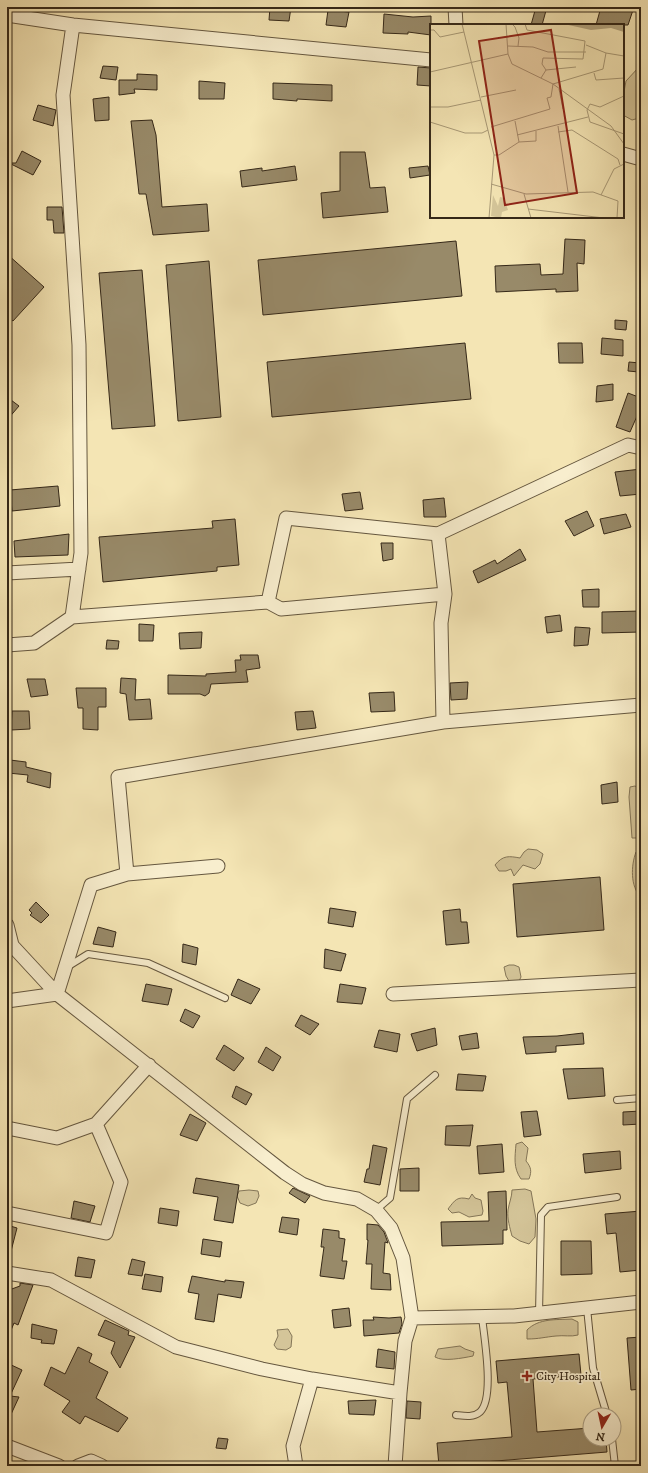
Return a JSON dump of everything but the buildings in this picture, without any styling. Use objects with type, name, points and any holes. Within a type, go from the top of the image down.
[{"type":"street","points":[[455,7],[456,24]]},
{"type":"street","points":[[7,14],[73,25],[430,60]]},
{"type":"street","points":[[72,617],[81,553],[79,345],[63,95],[73,25]]},
{"type":"street","points":[[624,154],[641,159]]},
{"type":"street","points":[[268,602],[286,518],[438,534],[628,446],[641,448]]},
{"type":"street","points":[[438,534],[445,594],[441,623],[443,722]]},
{"type":"street","points":[[7,573],[79,569]]},
{"type":"street","points":[[7,645],[34,643],[72,617],[268,602],[281,609],[445,594]]},
{"type":"street","points":[[127,874],[118,777],[443,722],[641,705]]},
{"type":"street","points":[[57,994],[91,885],[127,874],[218,866]]},
{"type":"street","points":[[7,925],[10,943],[57,994],[285,1173],[302,1184],[324,1192],[357,1200],[376,1210],[391,1228],[403,1258],[412,1318],[405,1341],[395,1466]]},
{"type":"street","points":[[393,994],[641,980]]},
{"type":"street","points":[[7,1001],[57,994]]},
{"type":"street","points":[[7,1128],[58,1138],[96,1124],[149,1065]]},
{"type":"street","points":[[7,1213],[106,1233],[121,1182],[96,1124]]},
{"type":"street","points":[[7,1273],[51,1280],[176,1347],[262,1369],[312,1379],[400,1393]]},
{"type":"street","points":[[412,1318],[514,1316],[641,1302]]},
{"type":"street","points":[[296,1466],[293,1446],[312,1379]]},
{"type":"street","points":[[7,1446],[59,1466]]},
{"type":"street","points":[[78,1466],[91,1461],[102,1466]]},
{"type":"lane","points":[[57,994],[66,967],[88,954],[148,963],[225,998]]},
{"type":"lane","points":[[376,1210],[390,1198],[407,1099],[435,1075]]},
{"type":"lane","points":[[617,1100],[641,1098]]},
{"type":"lane","points":[[539,1314],[541,1215],[548,1207],[617,1197]]},
{"type":"lane","points":[[587,1308],[593,1368],[605,1407]]},
{"type":"lane","points":[[456,1415],[470,1416],[480,1412],[486,1402],[489,1387],[482,1317]]},
{"type":"lane","points":[[613,1447],[615,1466]]},
{"type":"shaded area","points":[[639,67],[641,70],[641,128],[639,118],[632,120],[624,116],[624,92],[626,81]]},
{"type":"shaded area","points":[[635,786],[641,789],[640,838],[632,838],[629,797],[630,787]]},
{"type":"shaded area","points":[[528,849],[537,850],[543,854],[540,864],[535,869],[523,865],[514,876],[511,869],[499,871],[495,865],[501,859],[506,857],[520,858]]},
{"type":"shaded area","points":[[636,852],[641,852],[641,897],[637,893],[632,876]]},
{"type":"shaded area","points":[[509,965],[519,967],[521,977],[519,981],[509,981],[504,967]]},
{"type":"shaded area","points":[[522,1142],[528,1148],[526,1161],[530,1169],[529,1179],[521,1179],[518,1175],[516,1167],[516,1144]]},
{"type":"shaded area","points":[[525,1189],[531,1191],[536,1219],[535,1237],[529,1244],[512,1236],[508,1217],[512,1190]]},
{"type":"shaded area","points":[[239,1191],[258,1191],[259,1196],[256,1203],[248,1206],[240,1203],[237,1196]]},
{"type":"shaded area","points":[[472,1194],[475,1198],[481,1200],[483,1211],[482,1215],[469,1217],[459,1212],[452,1213],[448,1209],[459,1198],[469,1199]]},
{"type":"shaded area","points":[[572,1319],[578,1322],[578,1335],[527,1339],[527,1330],[537,1323],[548,1320]]},
{"type":"shaded area","points":[[288,1329],[292,1336],[291,1347],[286,1350],[277,1349],[274,1345],[278,1336],[277,1330]]},
{"type":"shaded area","points":[[460,1346],[474,1352],[473,1356],[459,1359],[443,1359],[435,1357],[438,1349]]},
{"type":"place","name":"City Hospital","points":[[527,1376]]}]
